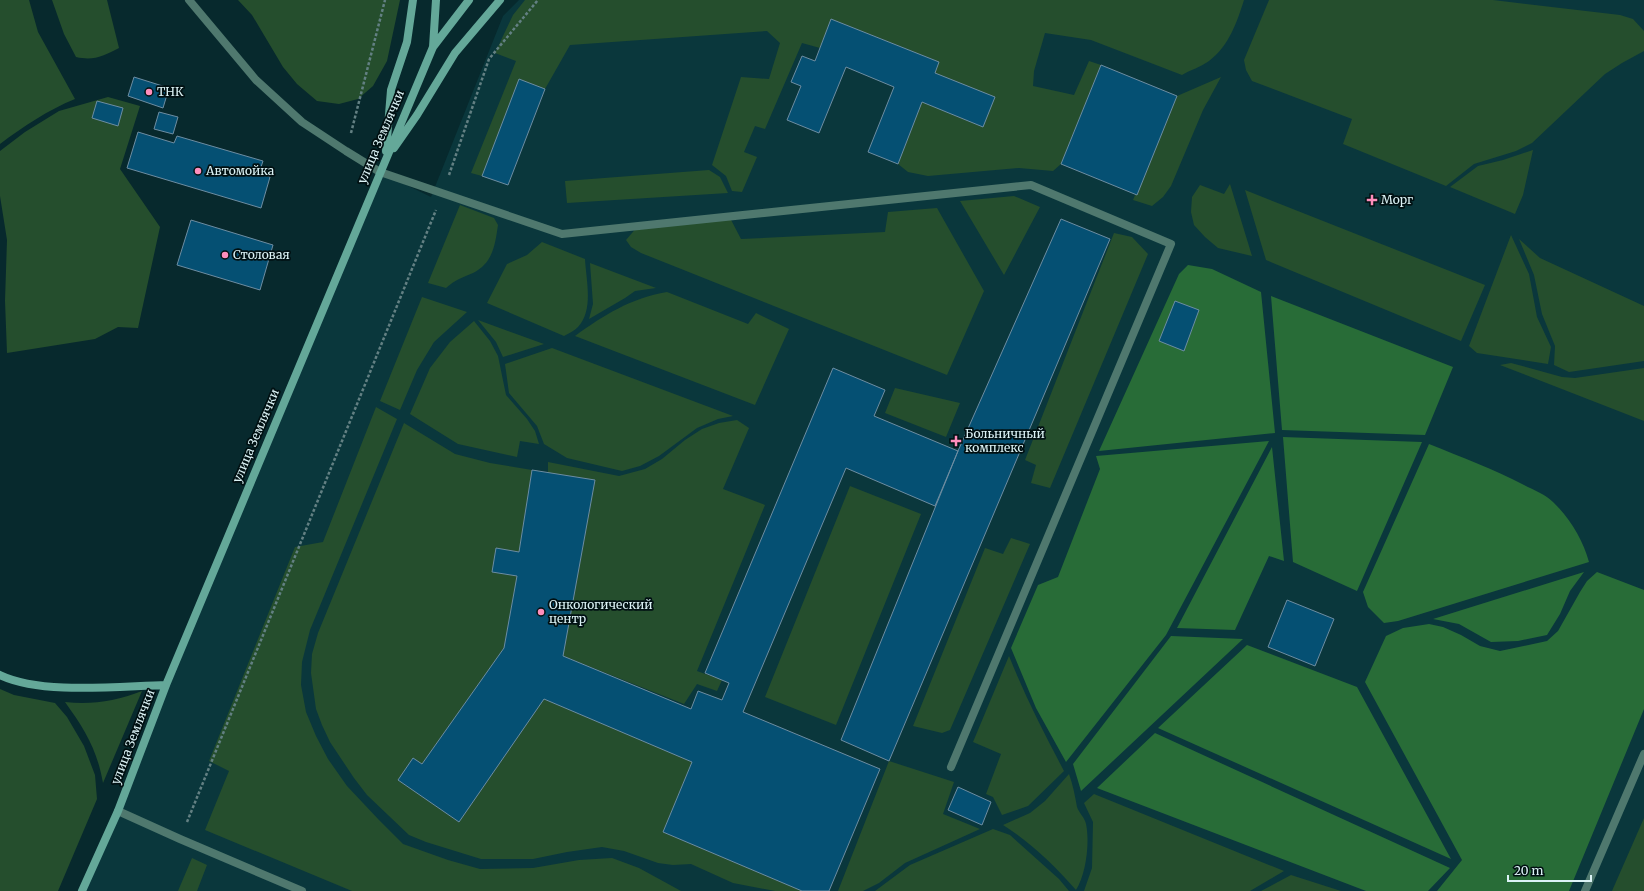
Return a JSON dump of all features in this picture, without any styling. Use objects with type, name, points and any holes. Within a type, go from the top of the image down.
[{"type":"main road","points":[[385,160],[391,90],[407,42],[413,0]]},
{"type":"main road","points":[[433,47],[436,0]]},
{"type":"main road","name":"улица Землячки","points":[[82,891],[118,811],[166,685],[433,47],[469,0]]},
{"type":"main road","points":[[385,160],[417,115],[455,53],[500,0]]},
{"type":"main road","points":[[0,675],[8,679],[76,688],[166,685]]},
{"type":"lane","points":[[189,0],[256,80],[302,122],[346,151],[380,172],[562,234],[1031,185],[1171,244],[951,767]]},
{"type":"lane","points":[[1585,891],[1644,754]]},
{"type":"lane","points":[[118,811],[302,891]]},
{"type":"path","points":[[346,151],[385,0]]},
{"type":"path","points":[[180,839],[443,193],[489,59],[538,0]]},
{"type":"shaded area","name":"Больничный комплекс","points":[[519,0],[1644,0],[1644,891],[82,891],[380,172],[431,197],[503,16]]},
{"type":"green space","points":[[0,0],[29,0],[38,32],[75,99],[36,119],[0,144]]},
{"type":"green space","points":[[52,0],[107,0],[119,48],[98,57],[76,57],[64,34]]},
{"type":"green space","points":[[238,0],[400,0],[387,61],[373,86],[358,99],[339,104],[317,101],[297,84],[283,67],[252,15]]},
{"type":"green space","points":[[525,0],[1244,0],[1235,25],[1222,48],[1209,61],[1182,75],[1091,40],[1045,33],[1034,71],[1033,86],[1074,95],[1089,61],[1101,65],[1061,164],[1053,171],[1019,168],[928,176],[908,172],[898,164],[922,102],[983,127],[935,73],[939,62],[831,19],[820,48],[802,43],[765,129],[755,126],[744,152],[757,157],[742,192],[732,191],[726,176],[712,165],[741,77],[769,79],[780,43],[767,31],[570,45],[545,89],[482,176],[471,173],[516,61],[495,53],[513,15]]},
{"type":"green space","points":[[1269,0],[1493,0],[1620,15],[1633,19],[1644,31],[1644,51],[1605,74],[1532,143],[1516,151],[1474,164],[1446,186],[1343,144],[1352,119],[1252,81],[1246,70],[1244,60]]},
{"type":"green space","points":[[1221,77],[1203,110],[1171,186],[1163,197],[1152,206],[1133,200],[1177,96]]},
{"type":"green space","points":[[108,97],[140,106],[120,169],[160,227],[138,328],[118,327],[95,339],[7,353],[5,301],[7,240],[0,196],[0,151],[25,132],[59,111]]},
{"type":"green space","points":[[1533,150],[1523,195],[1515,214],[1450,187],[1478,166],[1503,160]]},
{"type":"green space","points":[[709,170],[720,177],[728,193],[567,203],[565,181]]},
{"type":"green space","points":[[1230,184],[1252,256],[1218,248],[1194,225],[1191,212],[1192,197],[1200,185],[1224,194]]},
{"type":"green space","points":[[1245,190],[1485,285],[1461,341],[1266,260]]},
{"type":"green space","points":[[1014,196],[1040,207],[1004,275],[960,201]]},
{"type":"green space","points":[[460,205],[494,218],[498,225],[492,253],[480,269],[462,277],[446,288],[428,283]]},
{"type":"green space","points":[[937,208],[984,291],[947,375],[641,253],[631,247],[626,240],[638,226],[729,216],[741,239],[885,232],[888,212]]},
{"type":"green space","points":[[1114,233],[1132,237],[1148,254],[1050,488],[1031,483],[1036,465],[1025,460]]},
{"type":"green space","points":[[1511,235],[1529,274],[1537,317],[1551,347],[1548,364],[1477,353],[1469,346]]},
{"type":"green space","points":[[1519,239],[1540,258],[1644,306],[1644,361],[1569,372],[1554,365],[1555,346],[1542,314],[1534,275]]},
{"type":"green space","points":[[542,242],[585,259],[588,294],[586,312],[578,327],[564,336],[487,303],[507,264],[527,255]]},
{"type":"green space","points":[[590,263],[656,288],[635,291],[589,319],[593,304]]},
{"type":"green space","points":[[1188,265],[1212,269],[1261,292],[1275,433],[1099,451],[1179,274]]},
{"type":"green space","points":[[667,292],[748,324],[756,313],[789,329],[755,405],[575,336],[618,308],[642,298]]},
{"type":"green space","points":[[1271,296],[1453,367],[1425,435],[1282,430]]},
{"type":"green space","points":[[422,297],[467,312],[434,342],[417,370],[400,410],[380,401]]},
{"type":"green space","points":[[478,320],[544,344],[503,357],[496,342]]},
{"type":"green space","points":[[474,321],[490,341],[498,356],[506,395],[527,419],[535,431],[539,444],[520,441],[517,457],[458,444],[410,414],[430,368],[450,342]]},
{"type":"green space","points":[[552,348],[733,416],[718,419],[697,428],[659,456],[640,466],[622,471],[567,458],[544,444],[537,426],[509,393],[505,364]]},
{"type":"green space","points":[[1511,363],[1562,377],[1575,378],[1644,368],[1644,421],[1500,365]]},
{"type":"green space","points":[[895,388],[960,403],[946,437],[885,413]]},
{"type":"green space","points":[[376,407],[397,419],[310,630],[302,662],[301,685],[306,712],[328,759],[347,786],[403,844],[448,860],[480,869],[533,868],[579,860],[612,858],[639,868],[681,891],[352,891],[205,830],[229,771],[209,761],[295,547],[323,542]]},
{"type":"green space","points":[[737,420],[749,428],[723,489],[765,505],[697,671],[722,680],[717,691],[697,684],[684,704],[563,656],[595,480],[548,473],[548,462],[619,476],[645,469],[662,459],[685,440],[702,429],[719,423]]},
{"type":"green space","points":[[404,423],[455,454],[490,463],[532,470],[519,552],[496,548],[492,572],[517,576],[504,648],[422,764],[413,758],[398,780],[459,822],[544,699],[692,762],[663,832],[802,891],[775,891],[733,883],[691,864],[673,865],[658,863],[624,851],[602,847],[533,859],[481,859],[426,842],[409,835],[367,795],[330,742],[322,725],[316,709],[311,673],[312,654],[318,633]]},
{"type":"green space","points":[[1283,437],[1422,442],[1357,591],[1293,562]]},
{"type":"green space","points":[[1269,441],[1166,635],[1066,762],[1036,708],[1011,648],[1038,585],[1058,577],[1100,469],[1096,456]]},
{"type":"green space","points":[[1429,444],[1477,463],[1550,499],[1565,515],[1575,530],[1589,562],[1398,621],[1384,623],[1368,607],[1363,592]]},
{"type":"green space","points":[[1272,447],[1284,561],[1269,556],[1235,630],[1177,628]]},
{"type":"green space","points":[[850,486],[921,514],[836,725],[765,697]]},
{"type":"green space","points":[[1011,538],[1030,544],[950,730],[942,733],[913,726],[985,548],[1003,554]]},
{"type":"green space","points":[[1584,572],[1570,591],[1560,614],[1547,635],[1518,641],[1491,642],[1459,624],[1433,619]]},
{"type":"green space","points":[[1597,572],[1644,590],[1644,709],[1569,891],[1437,891],[1462,860],[1365,682],[1386,636],[1403,628],[1429,624],[1443,627],[1480,646],[1500,651],[1547,641],[1558,631],[1587,581]]},
{"type":"green space","points":[[1171,636],[1243,639],[1081,791],[1073,764]]},
{"type":"green space","points":[[1247,645],[1357,687],[1451,859],[1158,728]]},
{"type":"green space","points":[[1009,656],[1035,714],[1064,771],[1028,806],[1002,815],[993,797],[986,794],[1001,754],[973,742]]},
{"type":"green space","points":[[0,689],[14,695],[55,703],[67,717],[84,746],[95,775],[97,799],[58,891],[0,891]]},
{"type":"green space","points":[[142,691],[103,783],[94,750],[79,722],[65,702],[85,703],[104,701]]},
{"type":"green space","points":[[1155,733],[1450,868],[1428,891],[1366,891],[1097,788]]},
{"type":"green space","points":[[889,761],[954,782],[943,814],[980,829],[905,863],[879,883],[863,891],[838,891]]},
{"type":"green space","points":[[1069,774],[1077,807],[1085,822],[1088,840],[1085,867],[1076,890],[1042,855],[1003,825],[1030,813],[1045,801]]},
{"type":"green space","points":[[1094,794],[1284,871],[1250,891],[1084,891],[1092,868],[1093,822],[1084,803]]},
{"type":"green space","points":[[1644,818],[1644,891],[1612,891]]},
{"type":"green space","points":[[993,829],[1010,835],[1059,879],[1069,891],[875,891],[910,865]]},
{"type":"green space","points":[[192,858],[207,865],[197,891],[178,891]]},
{"type":"green space","points":[[1291,875],[1341,891],[1261,891]]},
{"type":"building","points":[[831,19],[939,62],[935,73],[995,97],[983,127],[922,102],[898,164],[868,152],[894,87],[846,67],[819,133],[787,120],[801,86],[791,82],[802,56],[815,61]]},
{"type":"building","points":[[1101,65],[1177,96],[1137,195],[1061,164]]},
{"type":"building","name":"ТНК","points":[[134,77],[169,88],[163,108],[128,96]]},
{"type":"building","points":[[519,79],[545,89],[508,185],[482,176]]},
{"type":"building","points":[[97,101],[123,108],[118,126],[92,118]]},
{"type":"building","points":[[159,112],[178,117],[173,134],[154,129]]},
{"type":"building","name":"Автомойка","points":[[138,132],[174,143],[177,136],[263,161],[259,173],[270,177],[261,208],[127,168]]},
{"type":"building","points":[[1061,219],[1110,239],[889,761],[841,740],[958,451]]},
{"type":"building","name":"Столовая","points":[[191,220],[273,245],[260,290],[177,265]]},
{"type":"building","points":[[1175,301],[1199,310],[1184,351],[1159,341]]},
{"type":"building","name":"Онкологический центр","points":[[833,368],[885,390],[874,416],[958,451],[935,506],[846,468],[743,712],[880,769],[829,891],[802,891],[663,832],[692,762],[544,699],[459,822],[398,780],[413,758],[422,764],[504,648],[517,576],[492,572],[496,548],[519,552],[532,470],[595,480],[563,656],[691,709],[698,691],[722,700],[729,683],[705,673]]},
{"type":"building","points":[[1287,600],[1334,619],[1315,666],[1268,647]]},
{"type":"building","points":[[958,787],[991,802],[982,825],[948,810]]},
{"type":"place","name":"ТНК","points":[[149,92]]},
{"type":"place","name":"Автомойка","points":[[198,171]]},
{"type":"place","name":"Морг","points":[[1372,200]]},
{"type":"place","name":"Столовая","points":[[225,255]]},
{"type":"place","name":"Больничный комплекс","points":[[956,441]]},
{"type":"place","name":"Онкологический центр","points":[[541,612]]}]
